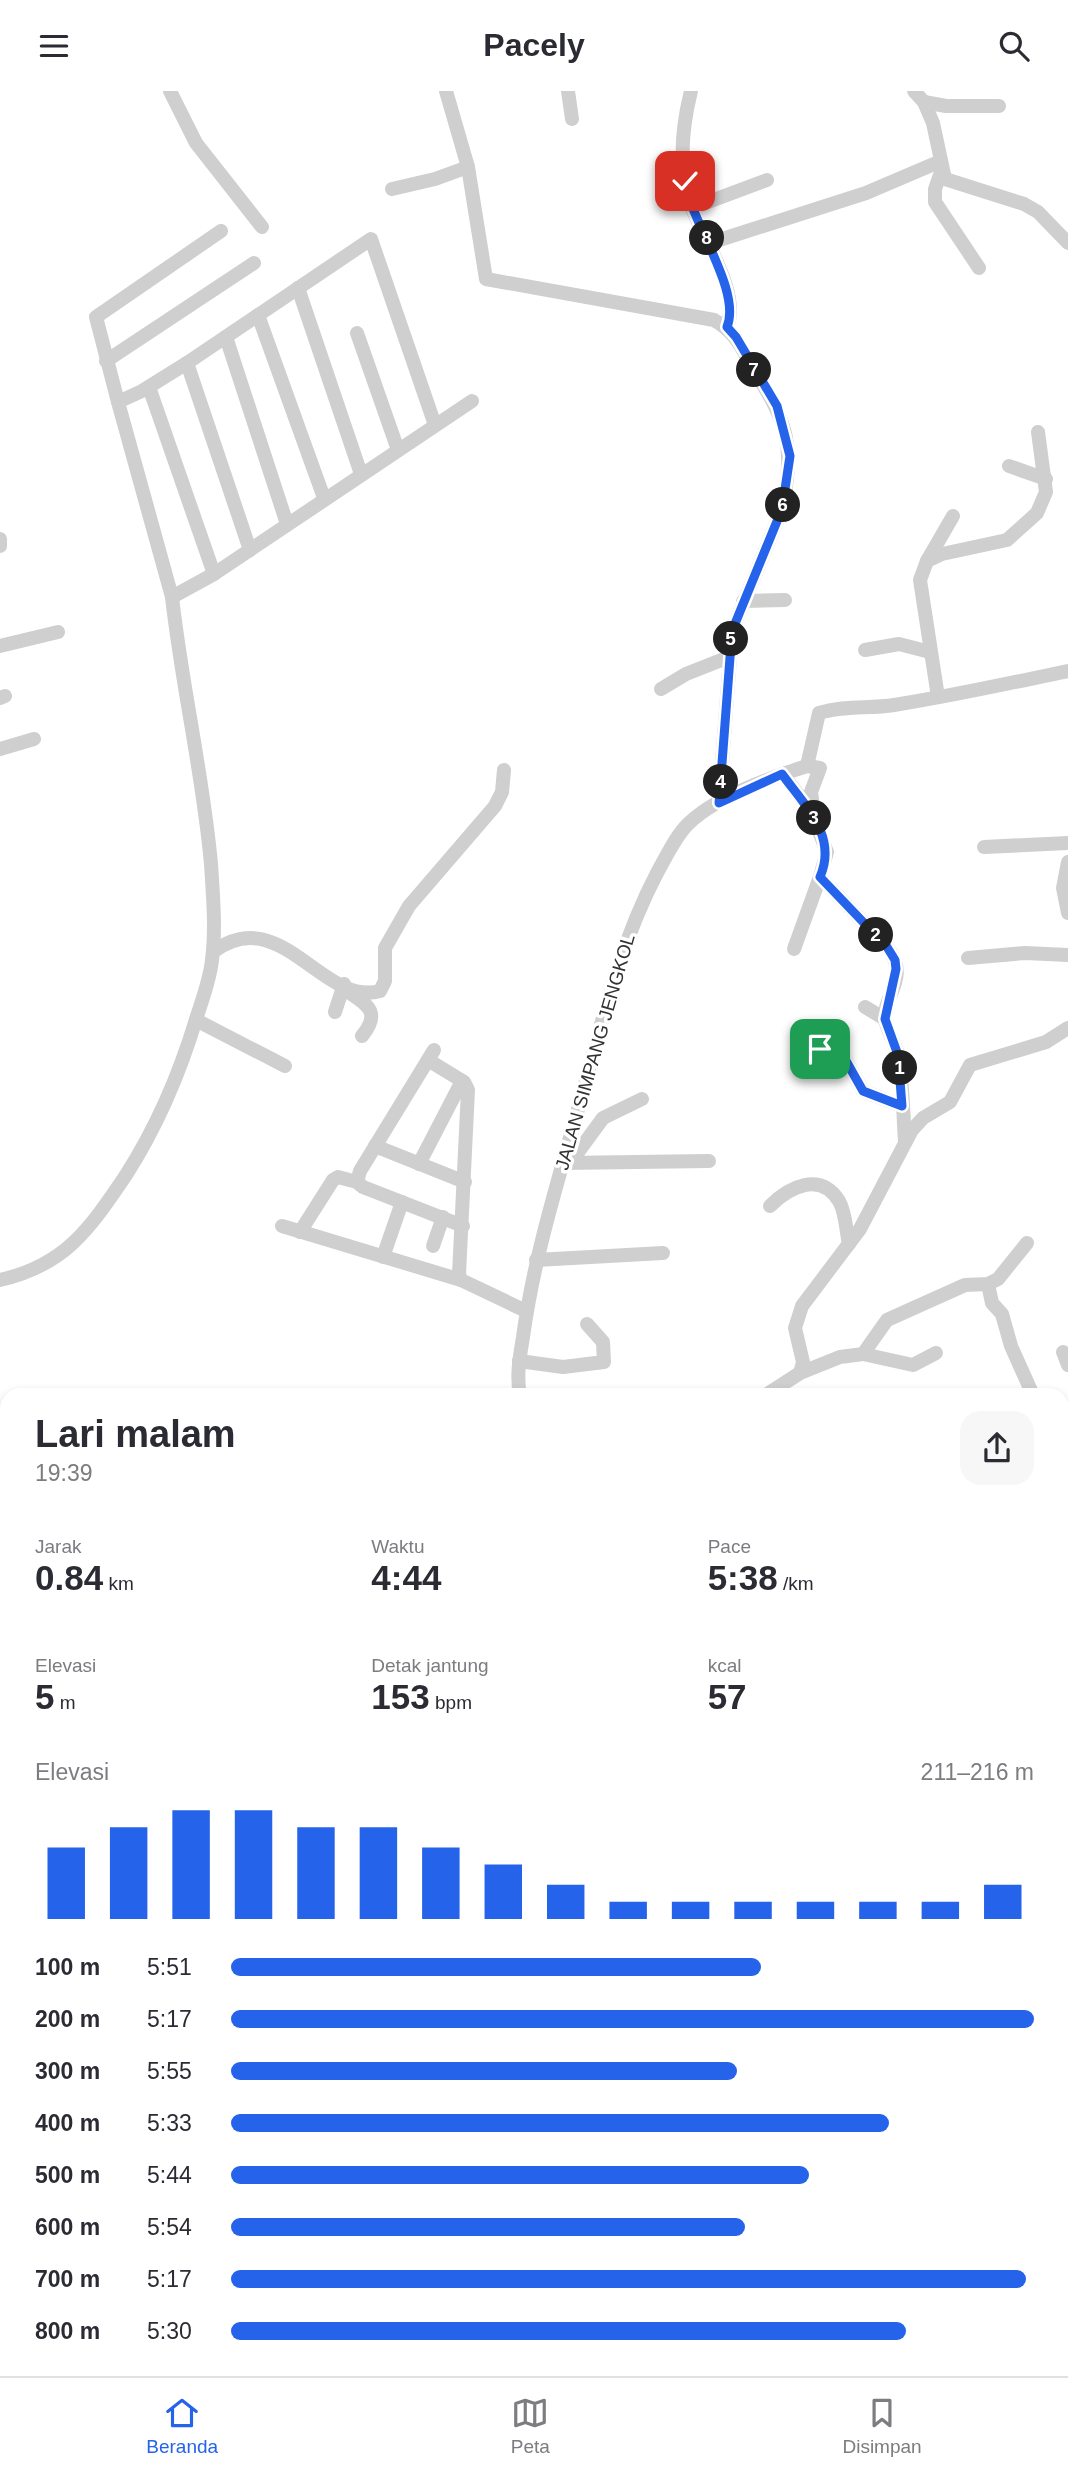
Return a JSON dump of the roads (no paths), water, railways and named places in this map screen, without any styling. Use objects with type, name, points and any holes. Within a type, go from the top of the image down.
[{"type":"street","points":[[170,91],[196,143],[262,227]]},
{"type":"street","points":[[446,91],[468,167],[486,279],[714,320],[727,327],[736,337],[777,406],[790,456],[782,509],[732,631],[719,803]]},
{"type":"street","points":[[568,91],[572,119]]},
{"type":"street","points":[[691,91],[683,123],[685,181],[692,208],[710,243],[728,302],[727,327]]},
{"type":"street","points":[[914,91],[925,102],[945,179],[1010,198],[1031,208],[1068,243]]},
{"type":"street","points":[[925,102],[946,106],[999,106]]},
{"type":"street","points":[[710,243],[941,166]]},
{"type":"street","points":[[941,166],[935,189],[935,202],[979,268]]},
{"type":"street","points":[[393,189],[435,179],[468,167]]},
{"type":"street","points":[[692,208],[767,180]]},
{"type":"street","points":[[0,1280],[31,1271],[55,1259],[76,1242],[103,1209],[148,1141],[166,1106],[196,1020],[213,952],[213,890],[206,813],[172,597],[106,362],[96,317],[221,231]]},
{"type":"street","points":[[118,402],[149,387],[187,363],[371,239],[435,425]]},
{"type":"street","points":[[106,362],[254,263]]},
{"type":"street","points":[[298,288],[361,474]]},
{"type":"street","points":[[258,315],[324,498]]},
{"type":"street","points":[[357,333],[398,450]]},
{"type":"street","points":[[226,337],[287,524]]},
{"type":"street","points":[[187,363],[250,550]]},
{"type":"street","points":[[149,387],[214,574]]},
{"type":"street","points":[[172,597],[214,574],[472,401]]},
{"type":"street","points":[[928,561],[958,550],[1001,542],[1018,532],[1041,506],[1046,479],[1038,432]]},
{"type":"street","points":[[1009,466],[1046,479]]},
{"type":"street","points":[[938,697],[920,580],[953,516]]},
{"type":"street","points":[[0,539],[0,546]]},
{"type":"street","points":[[743,601],[785,600]]},
{"type":"street","points":[[0,646],[58,632]]},
{"type":"street","points":[[865,650],[899,643],[930,652]]},
{"type":"street","points":[[661,689],[686,674],[729,657]]},
{"type":"street","points":[[794,949],[827,852],[813,813],[811,792],[820,768],[807,766],[819,713],[938,697],[1068,671]]},
{"type":"street","points":[[0,748],[34,739]]},
{"type":"street","name":"JALAN SIMPANG JENGKOL","points":[[520,1388],[519,1360],[536,1260],[567,1163],[604,1010],[631,929],[680,834],[688,824],[719,803],[782,774],[807,766]]},
{"type":"street","points":[[343,986],[366,992],[382,989],[385,981],[385,948],[389,939],[417,895],[495,806],[502,792],[504,769]]},
{"type":"street","points":[[782,774],[813,813]]},
{"type":"street","points":[[984,847],[1068,843]]},
{"type":"street","points":[[1068,862],[1063,888],[1068,913]]},
{"type":"street","points":[[820,877],[892,954],[896,978],[885,1019],[898,1055],[905,1141]]},
{"type":"street","points":[[213,952],[239,936],[261,938],[343,986],[368,1006],[373,1014],[372,1023],[362,1036]]},
{"type":"street","points":[[968,958],[1025,953],[1068,955]]},
{"type":"street","points":[[335,1012],[343,986]]},
{"type":"street","points":[[865,1007],[885,1019]]},
{"type":"street","points":[[196,1020],[285,1066]]},
{"type":"street","points":[[800,1373],[803,1362],[794,1328],[798,1315],[823,1275],[867,1217],[905,1141],[920,1121],[950,1102],[970,1065],[1046,1042],[1068,1028]]},
{"type":"street","points":[[820,1049],[845,1059],[863,1091],[902,1106]]},
{"type":"street","points":[[357,1181],[375,1146],[431,1055],[462,1081],[468,1090],[463,1226],[458,1274],[461,1280]]},
{"type":"street","points":[[419,1164],[462,1081]]},
{"type":"street","points":[[567,1163],[603,1118],[642,1098]]},
{"type":"street","points":[[375,1146],[465,1182]]},
{"type":"street","points":[[567,1163],[709,1161]]},
{"type":"street","points":[[300,1232],[333,1180],[338,1177],[357,1181],[362,1187],[463,1226]]},
{"type":"street","points":[[770,1206],[795,1185],[808,1183],[822,1187],[838,1201],[849,1244]]},
{"type":"street","points":[[383,1257],[402,1202]]},
{"type":"street","points":[[433,1247],[443,1217]]},
{"type":"street","points":[[282,1226],[461,1280],[526,1311]]},
{"type":"street","points":[[863,1354],[883,1325],[895,1315],[965,1285],[988,1284],[1010,1266],[1027,1243]]},
{"type":"street","points":[[536,1260],[663,1253]]},
{"type":"street","points":[[988,1284],[992,1303],[1002,1314],[1011,1346],[1030,1388]]},
{"type":"street","points":[[519,1360],[563,1367],[604,1362],[603,1342],[587,1324]]},
{"type":"street","points":[[777,1388],[800,1373],[840,1357],[863,1354],[913,1365],[936,1353]]}]
